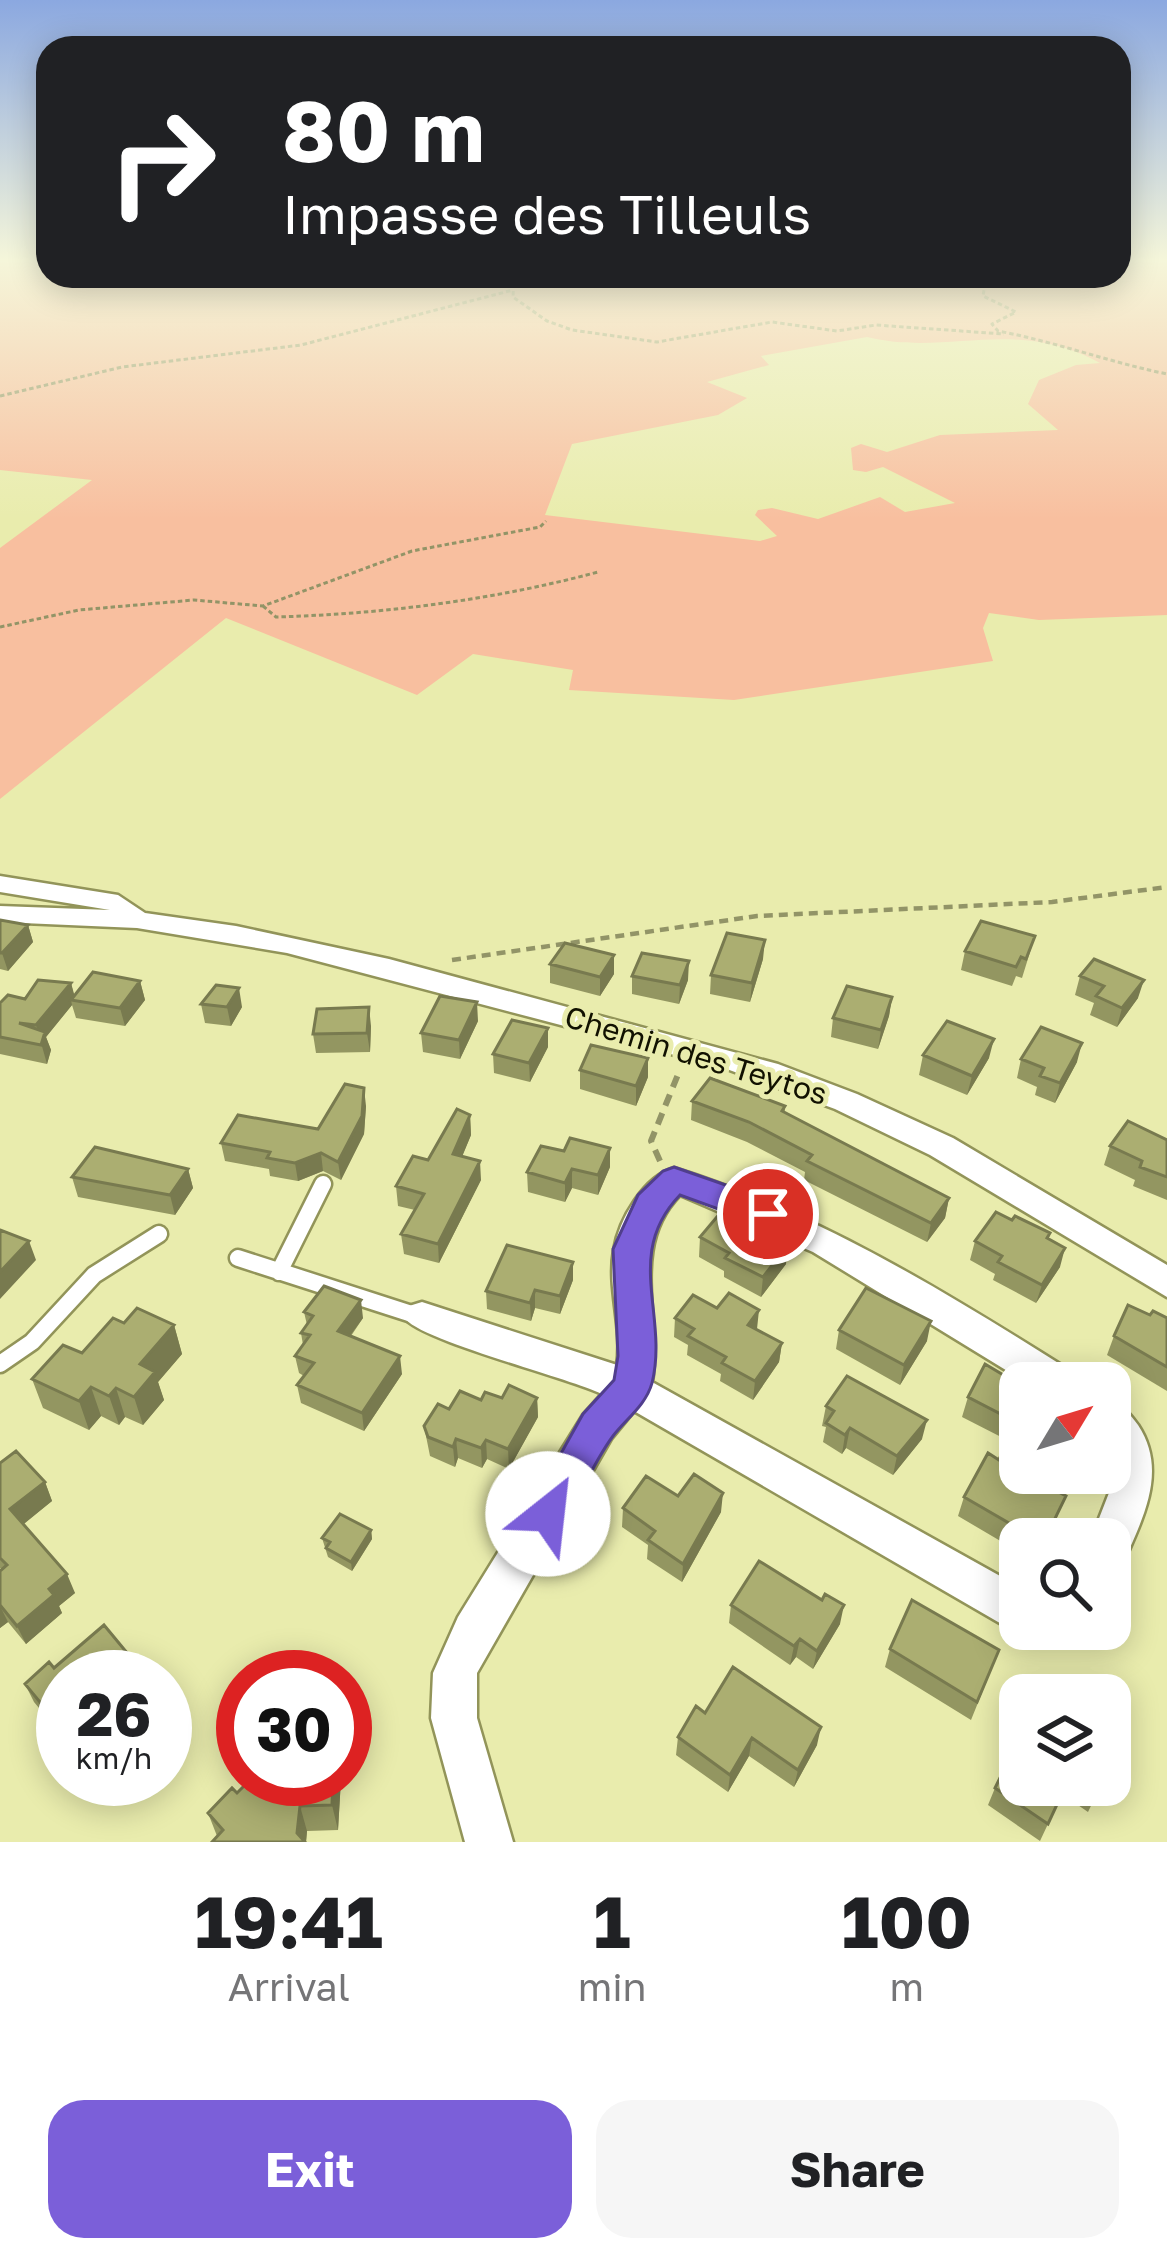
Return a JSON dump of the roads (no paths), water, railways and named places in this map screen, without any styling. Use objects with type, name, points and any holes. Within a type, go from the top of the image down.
[{"type":"street","points":[[0,884],[118,903],[136,920]]},
{"type":"street","points":[[0,914],[136,920]]},
{"type":"street","name":"Chemin des Teytos","points":[[136,920],[417,975],[689,1047],[801,1083],[942,1151],[1109,1244],[1167,1283]]},
{"type":"street","points":[[490,1842],[454,1718],[455,1673],[473,1632],[597,1427],[632,1386],[637,1356],[631,1249],[650,1204],[674,1180],[734,1198],[862,1261],[944,1307],[1026,1362]]},
{"type":"street","points":[[422,1317],[449,1330],[516,1346],[632,1386],[676,1417],[999,1599]]},
{"type":"street","points":[[1131,1447],[1136,1454],[1131,1488]]},
{"type":"lane","points":[[279,1272],[323,1184]]},
{"type":"lane","points":[[0,1364],[32,1342],[94,1275],[159,1234]]},
{"type":"lane","points":[[238,1258],[422,1317]]}]
